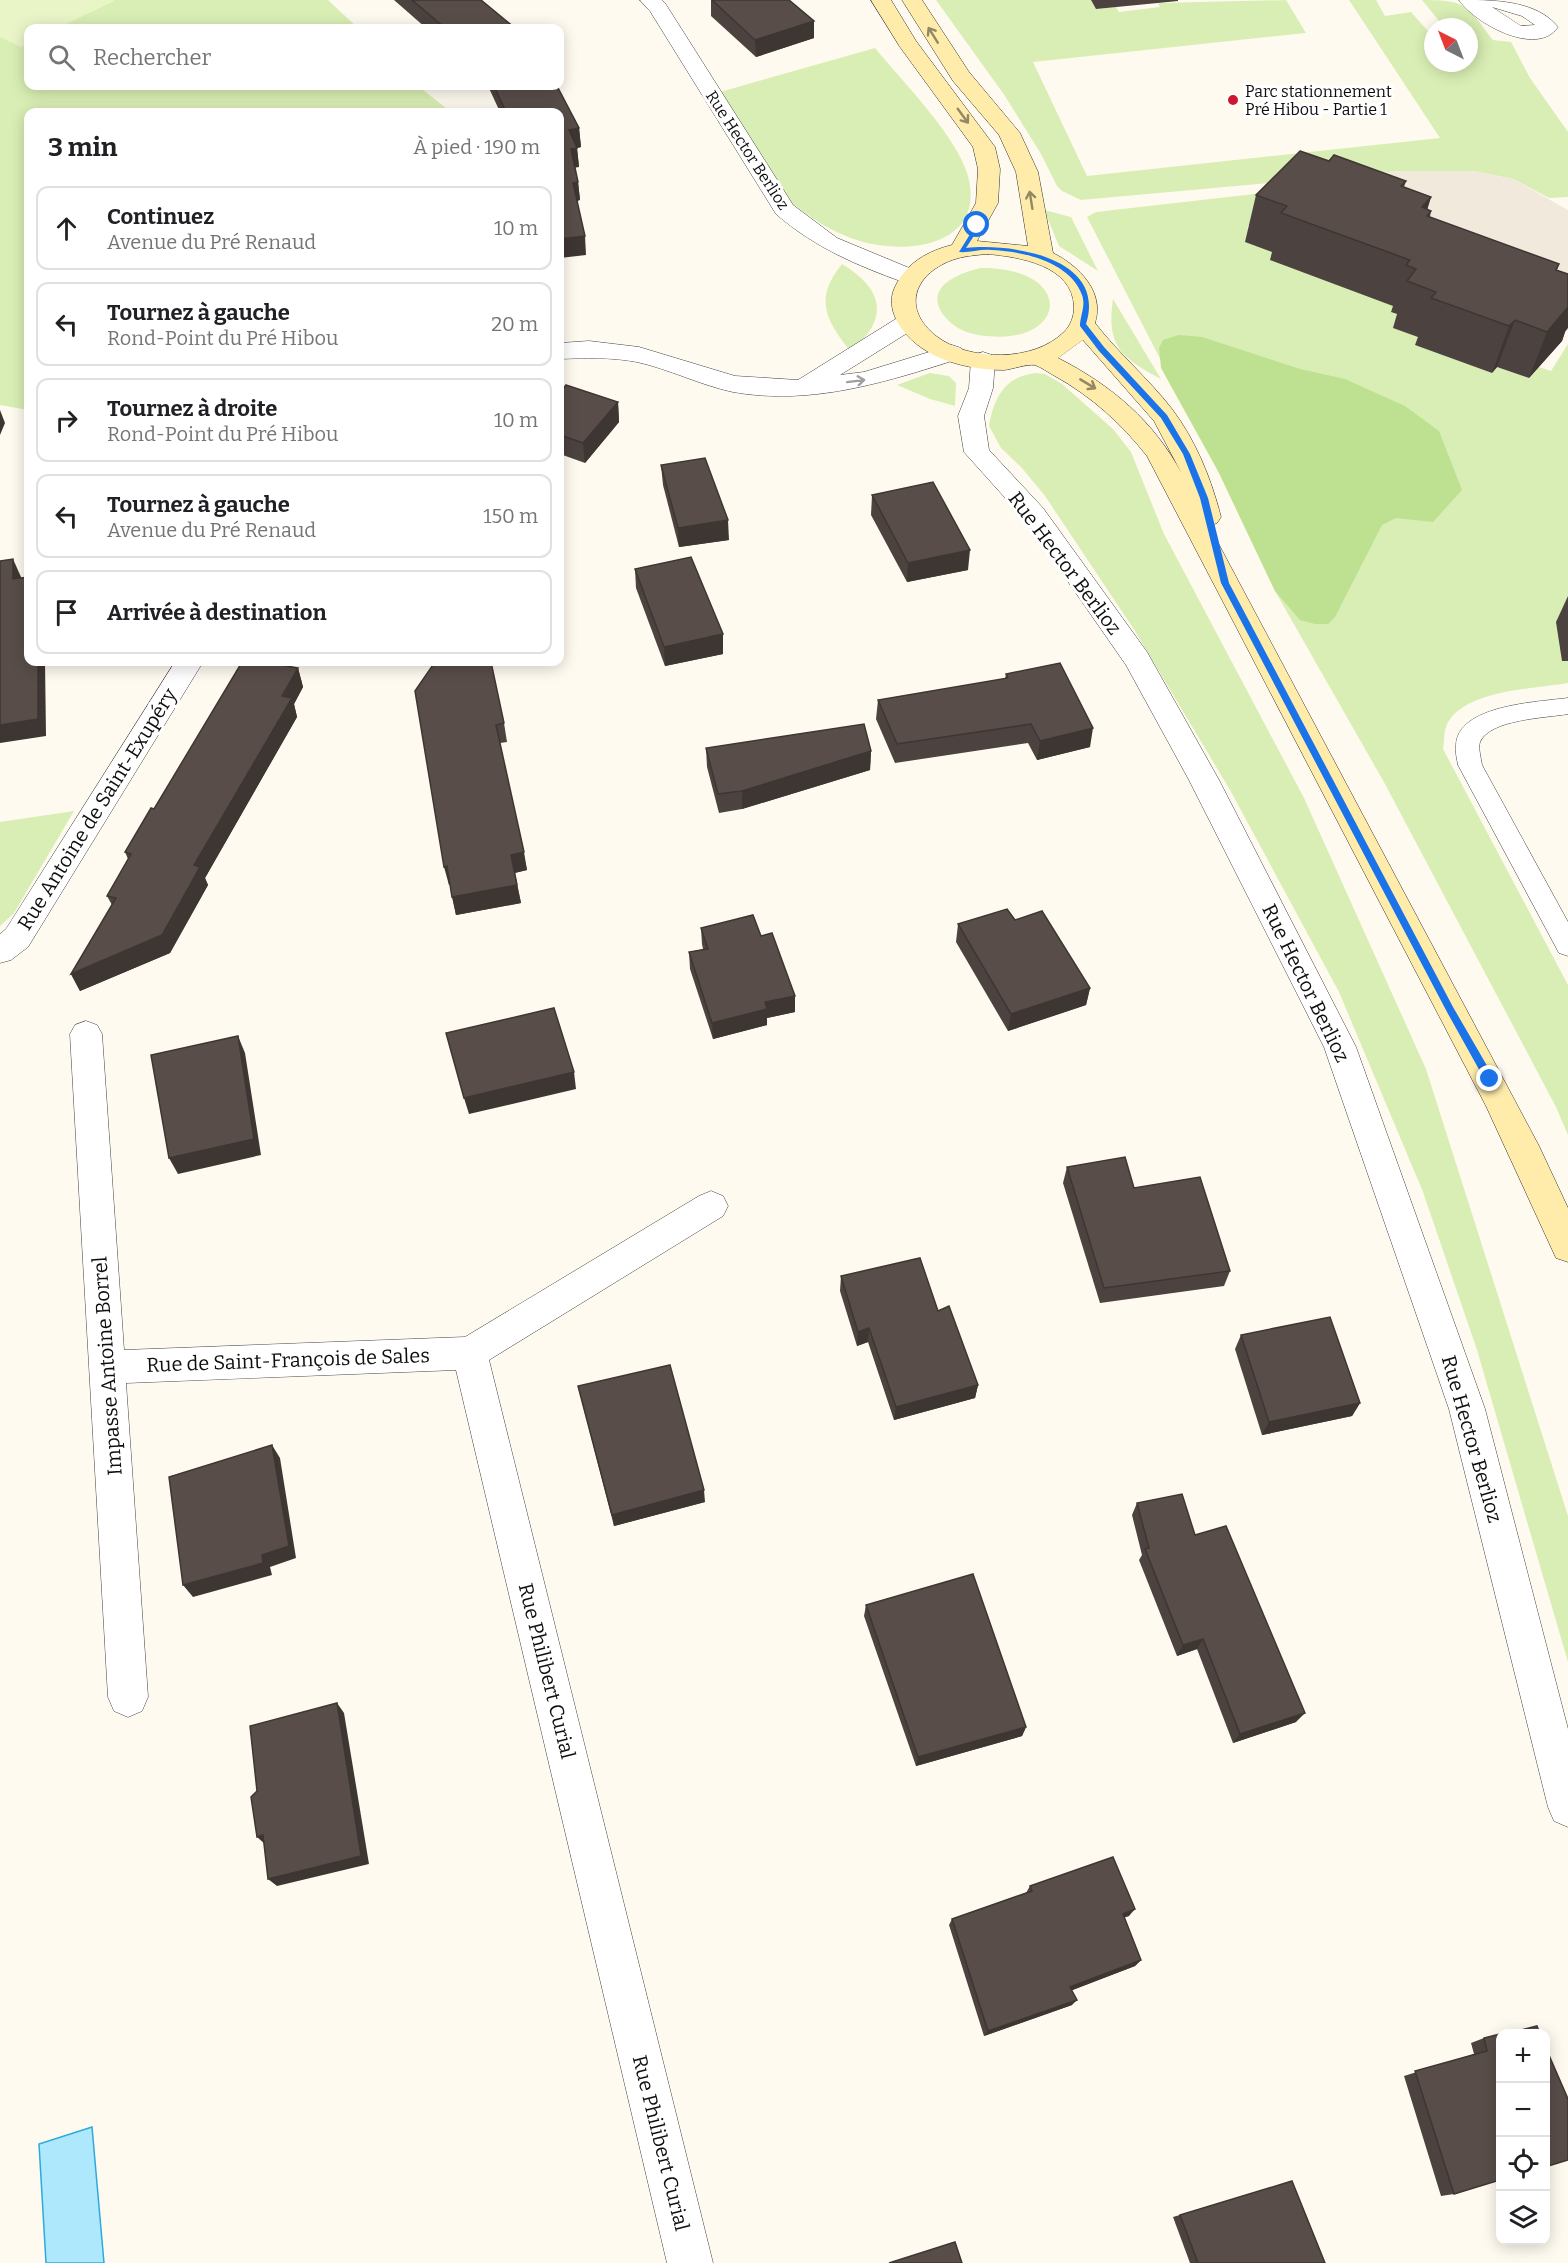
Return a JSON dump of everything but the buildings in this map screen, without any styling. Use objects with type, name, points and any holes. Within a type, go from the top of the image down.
[{"type":"main road","points":[[881,0],[907,44],[984,147],[989,169],[987,203],[961,250]]},
{"type":"main road","points":[[912,0],[961,76],[1009,133],[1027,172],[1042,257]]},
{"type":"main road","points":[[988,247],[1016,250],[1042,257],[1061,267],[1076,280],[1085,294],[1087,309],[1083,324],[1073,338],[1057,348],[1036,356],[1011,361],[983,360],[952,353],[933,345],[908,322],[903,307],[904,291],[912,277],[941,256],[961,250],[988,247]]},
{"type":"main road","points":[[1083,324],[1101,349],[1164,416],[1186,454],[1204,498],[1225,583]]},
{"type":"main road","points":[[1036,356],[1099,391],[1135,422],[1158,453],[1450,1009],[1490,1079],[1549,1200],[1568,1247]]},
{"type":"street","name":"Rue Hector Berlioz","points":[[650,0],[658,7],[784,209],[807,231],[836,249],[912,277]]},
{"type":"street","points":[[1469,0],[1516,33],[1541,31],[1548,27],[1544,20],[1533,14],[1487,0]]},
{"type":"street","points":[[798,388],[850,360],[908,322]]},
{"type":"street","points":[[564,351],[589,349],[639,355],[734,384],[798,388],[866,380],[952,353]]},
{"type":"street","name":"Rue Hector Berlioz","points":[[983,360],[981,388],[971,416],[977,452],[1034,514],[1137,659],[1204,780],[1340,1047],[1467,1409],[1568,1807]]},
{"type":"street","name":"Rue Antoine de Saint-Exupéry","points":[[0,951],[17,938],[187,666]]},
{"type":"street","name":"Impasse Antoine Borrel","points":[[86,1034],[128,1697]]},
{"type":"street","points":[[470,1353],[711,1206]]},
{"type":"street","name":"Rue de Saint-François de Sales","points":[[107,1367],[470,1353]]},
{"type":"street","name":"Rue Philibert Curial","points":[[470,1353],[690,2263]]},
{"type":"lane","points":[[1568,706],[1497,717],[1477,727],[1467,744],[1470,765],[1568,946]]},
{"type":"green space","points":[[0,0],[328,0],[354,24],[24,24],[24,90],[423,90],[446,108],[24,108],[24,409],[0,405]]},
{"type":"green space","points":[[0,0],[114,1],[66,24],[24,24],[24,45],[21,47],[0,37]]},
{"type":"green space","points":[[936,0],[1091,0],[1096,9],[1116,7],[1119,12],[1160,7],[1158,3],[1286,0],[1306,33],[1033,62],[1087,176],[1440,138],[1349,0],[1376,0],[1385,16],[1411,12],[1424,27],[1424,72],[1478,72],[1478,20],[1493,40],[1511,42],[1530,78],[1568,132],[1568,197],[1549,198],[1513,179],[1474,171],[1401,171],[1081,200],[1057,186],[1041,154],[1005,96]]},
{"type":"green space","points":[[1422,0],[1458,3],[1476,18],[1437,18]]},
{"type":"green space","points":[[875,48],[941,127],[962,160],[968,176],[971,199],[966,217],[955,230],[940,240],[900,247],[880,245],[850,238],[821,224],[786,198],[713,94]]},
{"type":"green space","points":[[1273,192],[1268,204],[1247,228],[1255,232],[1276,253],[1401,301],[1391,312],[1401,316],[1421,339],[1416,345],[1492,373],[1497,367],[1529,378],[1539,367],[1551,371],[1568,344],[1568,683],[1498,694],[1464,707],[1452,717],[1445,730],[1443,749],[1568,985],[1568,1135],[1556,1107],[1385,784],[1275,591],[1219,473],[1087,217],[1096,212]]},
{"type":"green space","points":[[1044,210],[1071,217],[1098,271],[1059,246]]},
{"type":"green space","points":[[842,264],[867,284],[874,294],[877,305],[872,328],[850,351],[834,329],[826,308],[828,287]]},
{"type":"green space","points":[[980,268],[1011,271],[1033,279],[1046,291],[1050,305],[1046,318],[1034,329],[1014,336],[981,335],[955,326],[939,308],[937,299],[939,291],[952,279]]},
{"type":"green space","points":[[1113,299],[1161,379],[1126,357],[1119,349],[1112,328]]},
{"type":"green space","points":[[1179,335],[1202,337],[1300,369],[1345,379],[1405,406],[1439,431],[1462,490],[1433,522],[1396,518],[1382,525],[1335,617],[1328,624],[1315,624],[1300,620],[1275,591],[1219,473],[1161,368],[1159,348],[1163,340]]},
{"type":"green space","points":[[930,373],[949,376],[956,383],[955,406],[930,399],[897,385]]},
{"type":"green space","points":[[1035,373],[1045,374],[1062,384],[1113,429],[1131,452],[1164,534],[1304,798],[1426,1069],[1568,1516],[1568,1662],[1477,1350],[1423,1192],[1339,992],[1230,790],[1135,631],[1045,496],[1021,467],[1001,448],[989,426],[994,406],[1002,390],[1015,379]]},
{"type":"green space","points":[[74,811],[14,913],[0,926],[0,822]]},
{"type":"shaded area","points":[[1401,171],[1474,171],[1513,179],[1568,210],[1568,311],[1346,176]]},
{"type":"water","points":[[92,2127],[104,2263],[46,2263],[39,2144]]},
{"type":"place","name":"Parc stationnement Pré Hibou - Partie 1","points":[[1233,100]]},
{"type":"route","points":[[977,225],[961,250],[988,247],[1016,250],[1042,257],[1061,267],[1076,280],[1085,294],[1087,309],[1083,324],[1101,349],[1130,377],[1164,416],[1186,454],[1204,498],[1225,583],[1450,1009],[1490,1079]]}]
